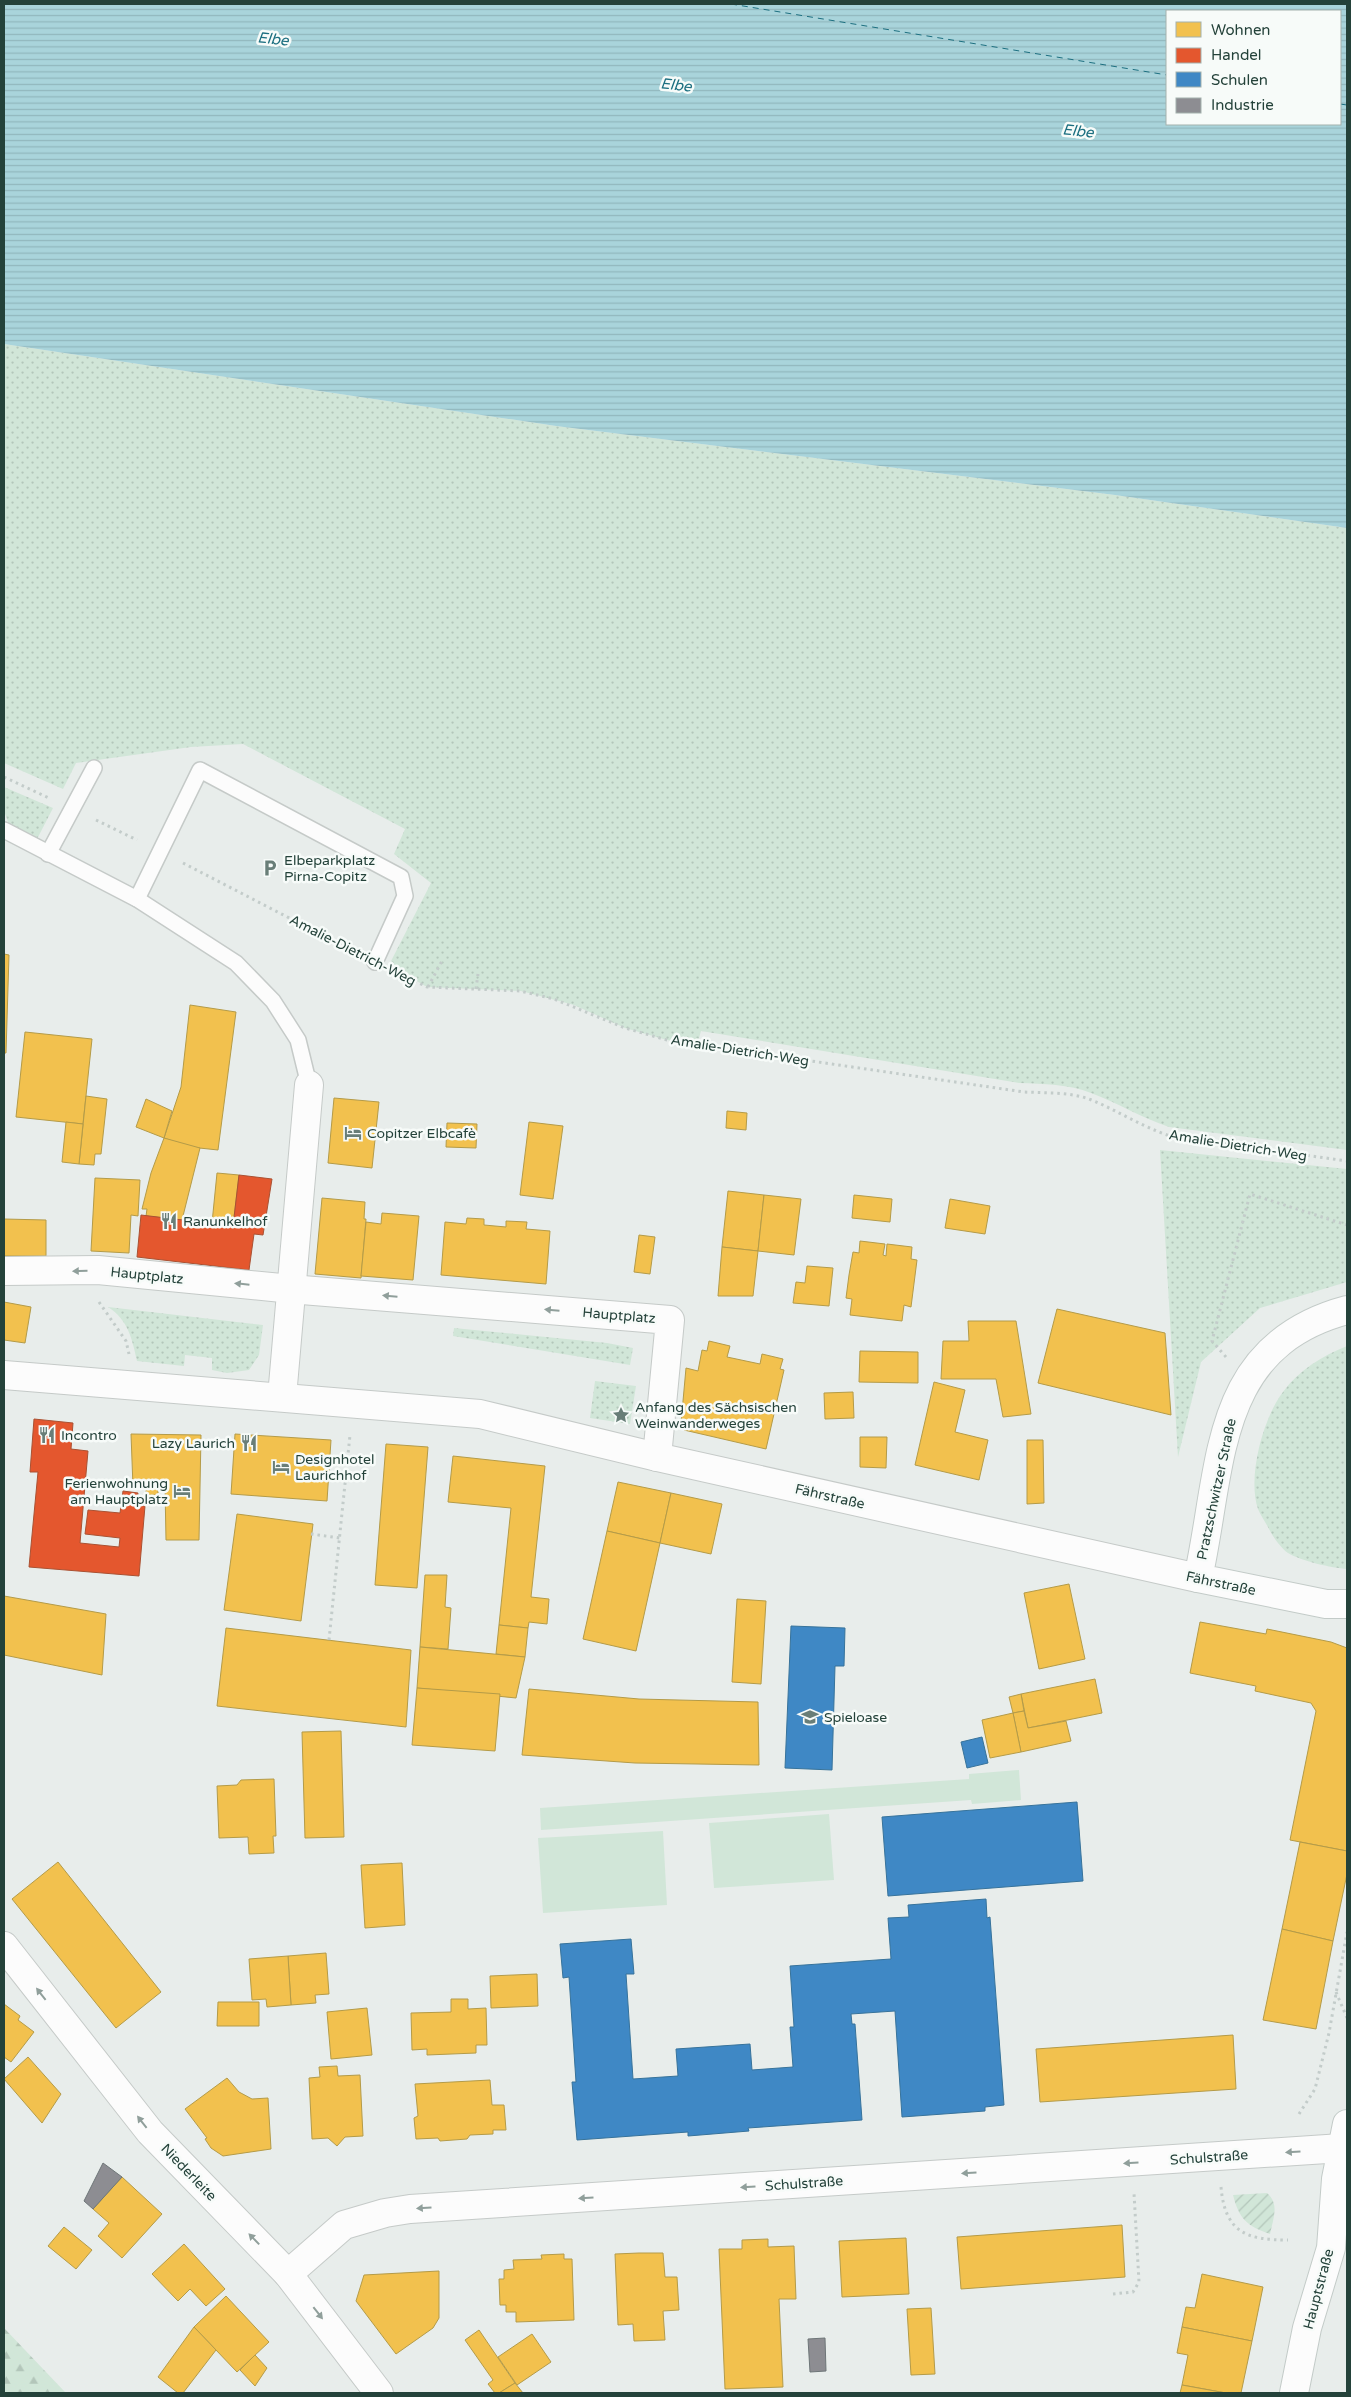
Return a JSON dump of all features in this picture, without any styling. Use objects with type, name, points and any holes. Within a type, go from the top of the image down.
[{"type":"street","points":[[282,1397],[309,1085]]},
{"type":"street","name":"Hauptplatz","points":[[4,1271],[98,1270],[291,1289],[670,1320],[657,1457]]},
{"type":"street","name":"Pratzschwitzer Straße","points":[[1198,1578],[1225,1434],[1237,1397],[1246,1380],[1259,1362],[1286,1336],[1312,1321],[1347,1310]]},
{"type":"street","points":[[4,1375],[480,1414],[657,1457]]},
{"type":"street","name":"Fährstraße","points":[[657,1457],[1198,1578],[1340,1607]]},
{"type":"street","name":"Niederleite","points":[[4,1946],[150,2132],[288,2274],[379,2393]]},
{"type":"street","name":"Schulstraße","points":[[288,2274],[344,2225],[385,2213],[410,2209],[1219,2157],[1344,2136]]},
{"type":"street","name":"Hauptstraße","points":[[1294,2393],[1307,2328],[1331,2248],[1336,2178],[1344,2136]]},
{"type":"lane","points":[[48,854],[94,768]]},
{"type":"lane","points":[[137,899],[200,770],[402,877],[405,896],[375,962]]},
{"type":"lane","points":[[4,830],[137,899],[236,963],[273,1001],[298,1040],[309,1085]]},
{"type":"path","name":"Amalie-Dietrich-Weg","points":[[161,851],[427,987],[520,992],[554,999],[625,1028],[667,1040],[1024,1092],[1066,1094],[1088,1099],[1143,1127],[1170,1136],[1347,1161]]},
{"type":"path","points":[[427,987],[443,959]]},
{"type":"path","points":[[476,989],[478,974]]},
{"type":"path","points":[[1246,1380],[1212,1341],[1250,1194],[1347,1225]]},
{"type":"path","points":[[98,1300],[126,1341],[131,1360],[129,1384]]},
{"type":"path","points":[[329,1640],[351,1425]]},
{"type":"path","points":[[311,1534],[340,1538]]},
{"type":"path","points":[[1299,2114],[1314,2089],[1329,2033],[1347,1932]]},
{"type":"path","points":[[1336,1992],[1347,2018]]},
{"type":"path","points":[[1219,2157],[1222,2198],[1228,2217],[1241,2233],[1269,2240],[1288,2240]]},
{"type":"path","points":[[1113,2294],[1132,2292],[1139,2282],[1132,2162]]},
{"type":"green space","points":[[4,344],[556,426],[1115,495],[1347,528],[1347,1150],[1169,1127],[1091,1093],[1065,1086],[1019,1083],[701,1031],[697,1045],[667,1040],[625,1028],[574,1005],[521,991],[427,987],[389,965],[431,883],[394,854],[405,829],[243,744],[191,747],[76,763],[63,789],[4,763]]},
{"type":"green space","points":[[4,787],[53,808],[35,843],[12,833],[4,811]]},
{"type":"green space","points":[[1160,1150],[1347,1169],[1347,1282],[1260,1308],[1201,1362],[1178,1457]]},
{"type":"green space","points":[[108,1307],[263,1325],[259,1355],[249,1370],[227,1373],[212,1370],[212,1358],[185,1355],[184,1366],[137,1361],[131,1337],[125,1324]]},
{"type":"green space","points":[[454,1328],[607,1343],[633,1348],[630,1365],[453,1336]]},
{"type":"green space","points":[[1347,1346],[1347,1569],[1325,1566],[1294,1556],[1285,1551],[1258,1509],[1254,1481],[1263,1432],[1283,1392],[1296,1377],[1312,1364]]},
{"type":"green space","points":[[595,1381],[636,1386],[630,1424],[590,1418]]},
{"type":"green space","points":[[1019,1770],[1021,1800],[972,1804],[971,1800],[541,1830],[540,1808],[969,1779],[969,1774]]},
{"type":"green space","points":[[829,1814],[834,1880],[714,1888],[709,1823]]},
{"type":"green space","points":[[663,1831],[667,1905],[543,1913],[538,1838]]},
{"type":"green space","points":[[1267,2193],[1271,2197],[1274,2207],[1270,2234],[1255,2228],[1241,2216],[1233,2195]]},
{"type":"green space","points":[[4,2328],[65,2392],[64,2393],[4,2393]]},
{"type":"water","name":"Elbe","points":[[4,4],[1347,4],[1347,528],[1115,495],[556,426],[4,344]]},
{"type":"building: Wohnen","points":[[4,954],[9,955],[6,1053],[4,1053]]},
{"type":"building: Wohnen","points":[[190,1005],[236,1012],[218,1150],[190,1147],[164,1138],[181,1087]]},
{"type":"building: Wohnen","points":[[25,1032],[92,1039],[83,1124],[16,1117]]},
{"type":"building: Wohnen","points":[[86,1096],[107,1099],[101,1154],[95,1154],[94,1165],[79,1164]]},
{"type":"building: Wohnen","name":"Copitzer Elbcafè","points":[[334,1098],[379,1102],[372,1168],[328,1163]]},
{"type":"building: Wohnen","points":[[146,1099],[172,1111],[164,1138],[136,1127]]},
{"type":"building: Wohnen","points":[[727,1111],[747,1113],[746,1130],[726,1128]]},
{"type":"building: Wohnen","points":[[66,1122],[83,1124],[79,1164],[62,1162]]},
{"type":"building: Wohnen","points":[[529,1122],[563,1126],[553,1199],[520,1195]]},
{"type":"building: Wohnen","points":[[447,1123],[477,1124],[476,1148],[446,1147]]},
{"type":"building: Wohnen","points":[[164,1138],[200,1148],[182,1220],[146,1216],[147,1209],[142,1209],[151,1173]]},
{"type":"building: Wohnen","points":[[217,1173],[239,1175],[233,1226],[212,1223]]},
{"type":"building: Wohnen","points":[[95,1178],[140,1180],[138,1216],[131,1215],[129,1253],[91,1251]]},
{"type":"building: Wohnen","points":[[728,1191],[764,1195],[758,1251],[722,1247]]},
{"type":"building: Wohnen","points":[[764,1195],[801,1199],[794,1255],[758,1251]]},
{"type":"building: Wohnen","points":[[854,1195],[892,1199],[890,1222],[852,1218]]},
{"type":"building: Wohnen","points":[[322,1198],[365,1202],[364,1219],[366,1219],[361,1278],[315,1274]]},
{"type":"building: Wohnen","points":[[950,1199],[990,1206],[985,1234],[945,1228]]},
{"type":"building: Wohnen","points":[[382,1213],[419,1216],[413,1280],[361,1276],[366,1222],[381,1224]]},
{"type":"building: Wohnen","points":[[467,1218],[484,1219],[484,1225],[506,1227],[506,1221],[527,1222],[526,1229],[550,1231],[546,1284],[441,1275],[445,1222],[466,1224]]},
{"type":"building: Wohnen","points":[[4,1219],[46,1220],[46,1256],[4,1256]]},
{"type":"building: Wohnen","points":[[639,1235],[655,1237],[650,1274],[634,1272]]},
{"type":"building: Wohnen","points":[[860,1241],[885,1244],[883,1255],[886,1256],[887,1244],[912,1247],[911,1259],[917,1260],[911,1307],[904,1305],[902,1321],[850,1315],[852,1299],[846,1298],[849,1275],[853,1252],[859,1253]]},
{"type":"building: Wohnen","points":[[722,1247],[758,1251],[753,1296],[718,1296]]},
{"type":"building: Wohnen","points":[[807,1266],[833,1268],[829,1306],[793,1303],[796,1282],[805,1283]]},
{"type":"building: Wohnen","points":[[4,1302],[31,1307],[25,1343],[4,1340]]},
{"type":"building: Wohnen","points":[[1057,1309],[1165,1333],[1171,1415],[1038,1383]]},
{"type":"building: Wohnen","points":[[968,1321],[1016,1321],[1031,1414],[1003,1417],[996,1379],[941,1379],[943,1341],[969,1341]]},
{"type":"building: Wohnen","points":[[709,1341],[730,1346],[727,1357],[760,1364],[762,1354],[783,1359],[780,1369],[784,1370],[766,1449],[684,1430],[685,1424],[681,1423],[686,1368],[698,1371],[702,1350],[707,1351]]},
{"type":"building: Wohnen","points":[[860,1351],[918,1352],[918,1383],[859,1382]]},
{"type":"building: Wohnen","points":[[934,1382],[965,1390],[955,1432],[988,1440],[979,1480],[915,1465]]},
{"type":"building: Wohnen","points":[[853,1392],[854,1418],[825,1419],[824,1393]]},
{"type":"building: Wohnen","name":"Ferienwohnung am Hauptplatz","points":[[131,1434],[201,1435],[199,1540],[166,1540],[165,1487],[158,1487],[158,1495],[146,1495],[146,1487],[133,1487]]},
{"type":"building: Wohnen","name":"Designhotel Laurichhof","points":[[235,1434],[331,1440],[327,1501],[231,1494]]},
{"type":"building: Wohnen","points":[[860,1437],[887,1437],[886,1468],[860,1467]]},
{"type":"building: Wohnen","points":[[1027,1440],[1043,1440],[1044,1503],[1027,1504]]},
{"type":"building: Wohnen","points":[[386,1444],[428,1447],[417,1588],[375,1585]]},
{"type":"building: Wohnen","points":[[453,1456],[545,1466],[531,1597],[549,1599],[547,1624],[529,1622],[528,1628],[499,1625],[511,1508],[448,1502]]},
{"type":"building: Wohnen","points":[[618,1482],[671,1493],[660,1543],[607,1531]]},
{"type":"building: Wohnen","points":[[671,1493],[722,1504],[711,1554],[660,1543]]},
{"type":"building: Wohnen","points":[[237,1514],[313,1524],[301,1621],[224,1610]]},
{"type":"building: Wohnen","points":[[607,1531],[660,1543],[636,1651],[583,1639]]},
{"type":"building: Wohnen","points":[[425,1575],[447,1575],[445,1607],[451,1608],[448,1649],[420,1647]]},
{"type":"building: Wohnen","points":[[1069,1584],[1085,1659],[1039,1669],[1024,1593]]},
{"type":"building: Wohnen","points":[[4,1596],[106,1614],[102,1675],[4,1655]]},
{"type":"building: Wohnen","points":[[737,1599],[766,1601],[761,1684],[732,1682]]},
{"type":"building: Wohnen","points":[[1200,1622],[1266,1634],[1267,1629],[1331,1642],[1347,1648],[1347,1851],[1290,1840],[1316,1711],[1311,1703],[1255,1691],[1256,1686],[1190,1673]]},
{"type":"building: Wohnen","points":[[499,1625],[528,1628],[525,1657],[496,1654]]},
{"type":"building: Wohnen","points":[[226,1628],[411,1650],[406,1727],[217,1706]]},
{"type":"building: Wohnen","points":[[420,1647],[525,1657],[516,1698],[417,1688]]},
{"type":"building: Wohnen","points":[[1095,1679],[1102,1713],[1028,1728],[1021,1694]]},
{"type":"building: Wohnen","points":[[417,1688],[500,1694],[495,1751],[412,1745]]},
{"type":"building: Wohnen","points":[[529,1689],[639,1699],[758,1702],[759,1765],[635,1763],[522,1755]]},
{"type":"building: Wohnen","points":[[1021,1694],[1024,1711],[1013,1713],[1009,1697]]},
{"type":"building: Wohnen","points":[[1024,1711],[1028,1728],[1066,1721],[1071,1741],[1021,1752],[1013,1713]]},
{"type":"building: Wohnen","points":[[1013,1713],[1021,1752],[990,1758],[982,1720]]},
{"type":"building: Wohnen","points":[[341,1731],[344,1837],[305,1838],[302,1732]]},
{"type":"building: Wohnen","points":[[274,1779],[276,1836],[273,1836],[274,1853],[249,1854],[248,1837],[219,1838],[217,1786],[237,1785],[241,1780]]},
{"type":"building: Wohnen","points":[[1300,1842],[1347,1851],[1347,1874],[1333,1941],[1282,1929]]},
{"type":"building: Wohnen","points":[[58,1862],[161,1992],[116,2028],[12,1899]]},
{"type":"building: Wohnen","points":[[402,1863],[405,1925],[365,1928],[361,1865]]},
{"type":"building: Wohnen","points":[[1282,1929],[1333,1941],[1316,2029],[1263,2020]]},
{"type":"building: Wohnen","points":[[326,1953],[329,1994],[315,1995],[316,2003],[291,2005],[288,1956]]},
{"type":"building: Wohnen","points":[[288,1956],[291,2005],[267,2007],[266,1999],[252,2000],[249,1959]]},
{"type":"building: Wohnen","points":[[537,1974],[538,2006],[491,2008],[490,1976]]},
{"type":"building: Wohnen","points":[[451,1999],[468,1999],[468,2009],[486,2008],[487,2045],[476,2045],[476,2053],[427,2055],[427,2049],[412,2050],[411,2013],[451,2012]]},
{"type":"building: Wohnen","points":[[218,2002],[259,2002],[259,2026],[217,2026]]},
{"type":"building: Wohnen","points":[[4,2004],[20,2016],[18,2020],[34,2032],[11,2062],[4,2057]]},
{"type":"building: Wohnen","points":[[367,2008],[372,2055],[331,2059],[327,2012]]},
{"type":"building: Wohnen","points":[[1233,2035],[1236,2089],[1040,2102],[1036,2049]]},
{"type":"building: Wohnen","points":[[28,2057],[61,2094],[42,2123],[4,2079]]},
{"type":"building: Wohnen","points":[[337,2066],[338,2076],[360,2075],[363,2136],[345,2137],[337,2146],[328,2138],[312,2139],[309,2078],[320,2077],[319,2067]]},
{"type":"building: Wohnen","points":[[227,2078],[239,2092],[252,2099],[268,2098],[271,2149],[223,2156],[211,2148],[205,2139],[207,2138],[185,2109]]},
{"type":"building: Wohnen","points":[[490,2080],[492,2105],[504,2105],[506,2130],[493,2130],[493,2134],[470,2135],[467,2139],[440,2141],[438,2138],[416,2139],[414,2118],[418,2116],[415,2084]]},
{"type":"building: Wohnen","points":[[122,2177],[162,2214],[122,2258],[98,2236],[109,2223],[93,2209]]},
{"type":"building: Wohnen","points":[[1122,2225],[1125,2277],[961,2289],[957,2237]]},
{"type":"building: Wohnen","points":[[64,2227],[92,2250],[76,2269],[48,2246]]},
{"type":"building: Wohnen","points":[[906,2238],[909,2294],[842,2297],[839,2241]]},
{"type":"building: Wohnen","points":[[768,2239],[768,2247],[794,2246],[796,2299],[779,2299],[783,2387],[725,2389],[719,2249],[742,2249],[742,2240]]},
{"type":"building: Wohnen","points":[[184,2244],[225,2289],[206,2306],[190,2289],[178,2301],[152,2274]]},
{"type":"building: Wohnen","points":[[663,2253],[665,2277],[677,2277],[679,2310],[663,2311],[665,2340],[634,2341],[633,2324],[618,2325],[615,2254]]},
{"type":"building: Wohnen","points":[[564,2254],[564,2259],[572,2259],[574,2320],[516,2322],[516,2312],[506,2312],[506,2305],[500,2305],[499,2279],[504,2279],[504,2270],[514,2269],[513,2260],[542,2259],[541,2255]]},
{"type":"building: Wohnen","points":[[439,2271],[439,2318],[433,2328],[396,2354],[356,2301],[364,2275]]},
{"type":"building: Wohnen","points":[[1202,2274],[1263,2287],[1252,2341],[1182,2327],[1186,2307],[1195,2308]]},
{"type":"building: Wohnen","points":[[226,2296],[269,2342],[237,2372],[194,2327]]},
{"type":"building: Wohnen","points":[[931,2308],[935,2374],[911,2375],[907,2309]]},
{"type":"building: Wohnen","points":[[194,2327],[216,2350],[183,2393],[178,2393],[158,2377]]},
{"type":"building: Wohnen","points":[[1182,2327],[1252,2341],[1241,2393],[1226,2393],[1182,2385],[1188,2355],[1177,2353]]},
{"type":"building: Wohnen","points":[[479,2330],[515,2383],[499,2393],[495,2393],[488,2384],[493,2380],[465,2340]]},
{"type":"building: Wohnen","points":[[532,2334],[551,2362],[517,2385],[498,2357]]},
{"type":"building: Wohnen","points":[[255,2355],[267,2368],[255,2386],[240,2370]]},
{"type":"building: Wohnen","points":[[515,2383],[523,2393],[499,2393]]},
{"type":"building: Wohnen","points":[[1182,2385],[1226,2393],[1180,2393]]},
{"type":"building: Handel","name":"Ranunkelhof","points":[[239,1175],[272,1179],[263,1235],[254,1234],[249,1270],[137,1257],[141,1215],[233,1226]]},
{"type":"building: Handel","points":[[34,1419],[73,1423],[71,1449],[88,1451],[80,1543],[119,1547],[120,1538],[85,1534],[88,1510],[120,1513],[123,1491],[138,1493],[136,1505],[145,1506],[139,1576],[29,1567],[38,1472],[30,1472]]},
{"type":"building: Schulen","name":"Spieloase","points":[[791,1626],[845,1628],[844,1666],[835,1666],[832,1770],[785,1768]]},
{"type":"building: Schulen","points":[[982,1737],[988,1763],[967,1768],[961,1742]]},
{"type":"building: Schulen","points":[[1077,1802],[1083,1881],[888,1896],[882,1817]]},
{"type":"building: Schulen","points":[[986,1899],[987,1918],[990,1917],[1004,2105],[985,2107],[985,2111],[902,2117],[895,2011],[851,2014],[852,2024],[855,2024],[862,2120],[748,2128],[749,2131],[688,2136],[688,2132],[577,2140],[572,2082],[576,2082],[569,1977],[563,1978],[560,1944],[631,1939],[634,1974],[626,1974],[633,2079],[678,2076],[676,2049],[750,2044],[752,2070],[793,2067],[790,2027],[794,2027],[790,1966],[891,1959],[888,1918],[909,1917],[908,1905]]},
{"type":"building: Industrie","points":[[103,2163],[122,2177],[93,2209],[84,2201]]},
{"type":"building: Industrie","points":[[825,2338],[826,2371],[810,2372],[808,2339]]},
{"type":"ferry route","points":[[731,4],[1166,75]]},
{"type":"ferry route","points":[[1341,104],[1347,105]]},
{"type":"place","name":"Elbeparkplatz Pirna-Copitz","points":[[270,868]]},
{"type":"place","name":"Copitzer Elbcafè","points":[[353,1133]]},
{"type":"place","name":"Ranunkelhof","points":[[169,1221]]},
{"type":"place","name":"Anfang des Sächsischen Weinwanderweges","points":[[621,1415]]},
{"type":"place","name":"Incontro","points":[[47,1435]]},
{"type":"place","name":"Lazy Laurich","points":[[249,1443]]},
{"type":"place","name":"Designhotel Laurichhof","points":[[281,1467]]},
{"type":"place","name":"Ferienwohnung am Hauptplatz","points":[[182,1491]]},
{"type":"place","name":"Spieloase","points":[[810,1717]]}]
